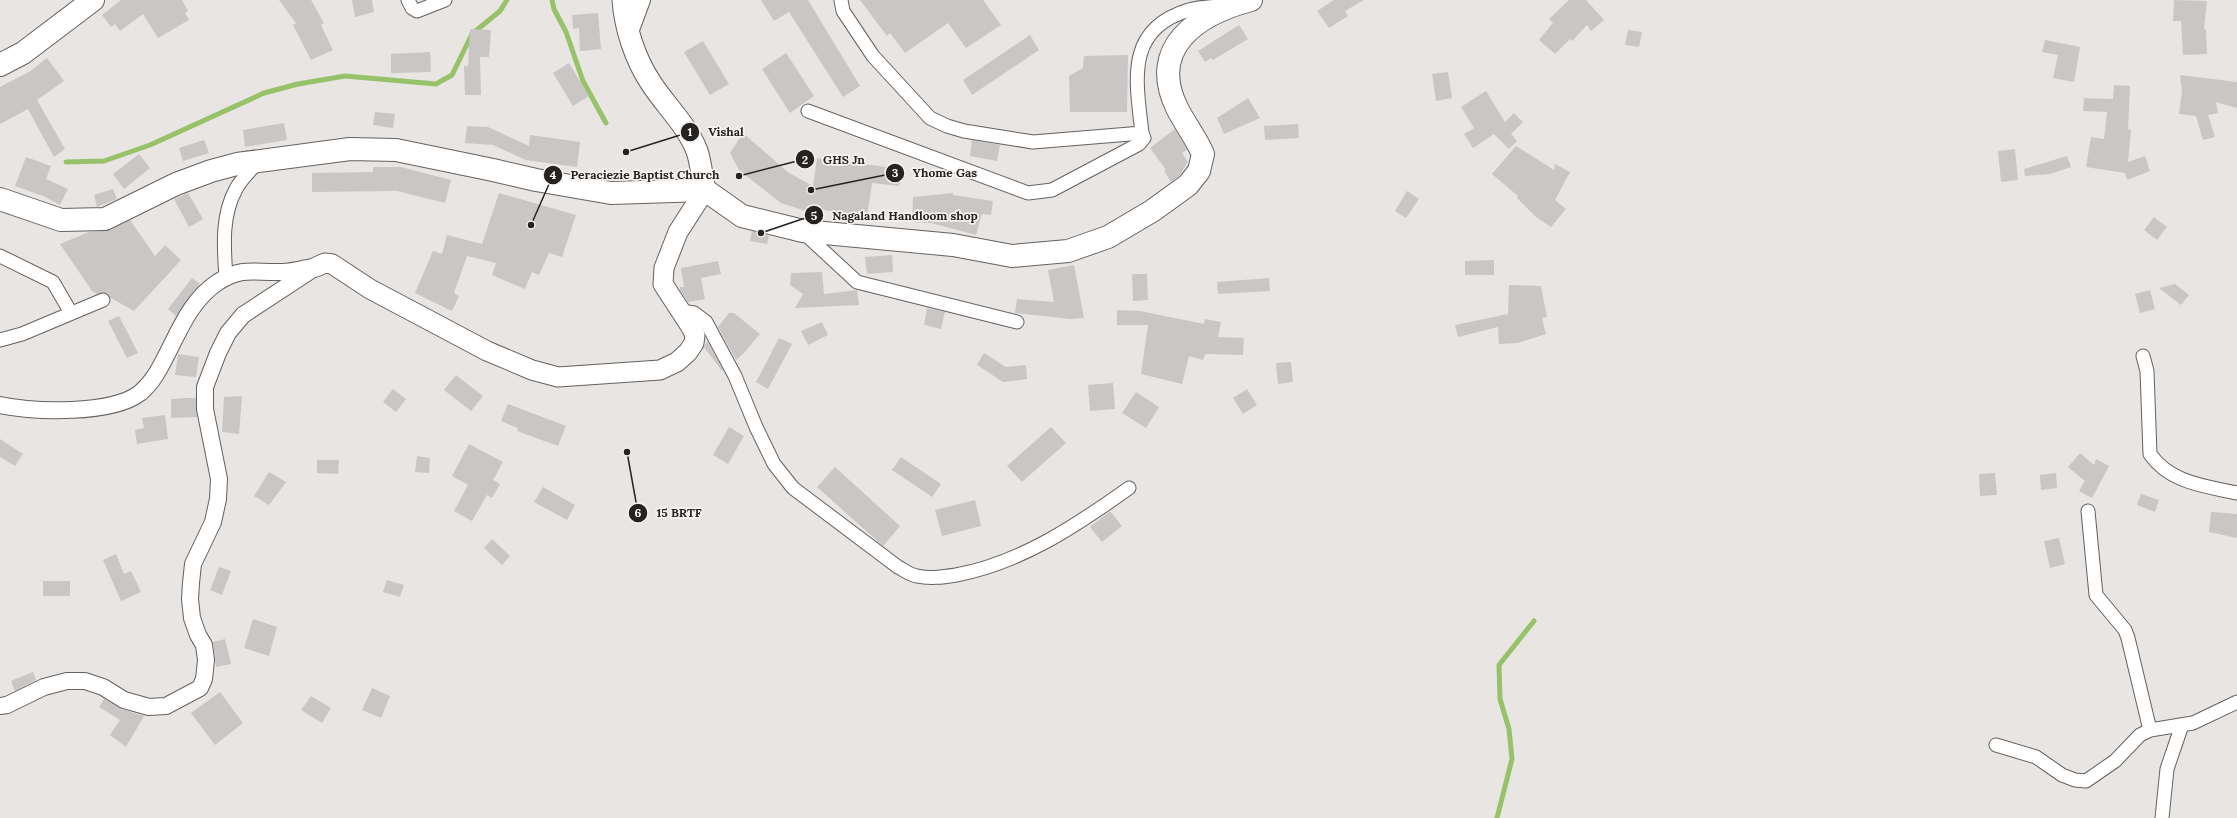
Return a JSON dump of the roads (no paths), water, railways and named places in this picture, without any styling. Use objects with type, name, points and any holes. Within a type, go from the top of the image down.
[{"type":"highway","points":[[0,65],[23,53],[93,0]]},
{"type":"highway","points":[[0,199],[61,220],[105,219],[176,184],[237,164],[350,149],[396,150],[536,180],[611,194],[705,190],[742,216],[803,232],[953,245],[1012,256],[1068,251],[1108,237],[1152,211],[1188,185],[1199,171],[1203,154],[1177,108],[1170,88],[1169,63],[1175,45],[1184,32],[1201,19],[1244,2]]},
{"type":"main road","points":[[316,267],[325,263],[332,264],[370,289],[487,351],[532,370],[558,377],[660,370],[677,362],[688,352],[694,343],[695,336],[663,284],[664,268],[678,232],[705,190],[697,151],[682,125],[650,82],[629,35],[623,0]]},
{"type":"street","points":[[408,0],[412,8],[417,11],[446,0]]},
{"type":"street","points":[[629,35],[642,0]]},
{"type":"street","points":[[841,0],[843,11],[873,56],[930,118],[947,126],[964,131],[1033,142],[1142,133]]},
{"type":"street","points":[[808,111],[1028,193],[1052,190],[1139,144],[1144,138],[1142,133],[1138,96],[1138,72],[1141,48],[1146,36],[1164,19],[1190,9],[1244,2]]},
{"type":"street","points":[[226,278],[224,242],[227,215],[236,189],[258,162]]},
{"type":"street","points":[[803,232],[857,282],[1017,322]]},
{"type":"street","points":[[0,256],[53,282],[71,314]]},
{"type":"street","points":[[0,405],[25,410],[77,410],[118,403],[138,394],[150,384],[186,315],[205,292],[237,272],[249,270],[283,272],[316,267]]},
{"type":"street","points":[[0,706],[7,705],[44,687],[67,682],[85,681],[103,687],[124,700],[149,707],[166,706],[200,688],[204,679],[206,660],[204,644],[198,635],[192,618],[190,598],[191,583],[193,564],[213,522],[218,499],[219,479],[205,409],[205,387],[221,346],[228,334],[243,315],[316,267]]},
{"type":"street","points":[[0,340],[22,334],[103,300]]},
{"type":"street","points":[[680,311],[694,313],[706,322],[735,376],[756,427],[774,464],[793,488],[898,567],[916,576],[934,578],[984,570],[1031,549],[1078,524],[1129,488]]},
{"type":"street","points":[[2143,356],[2147,371],[2149,447],[2150,454],[2153,459],[2171,474],[2183,480],[2237,493]]},
{"type":"street","points":[[2088,511],[2096,595],[2125,630],[2150,730]]},
{"type":"street","points":[[1996,745],[2036,758],[2062,776],[2075,780],[2086,781],[2114,761],[2140,735],[2150,730],[2182,725],[2203,719],[2237,702]]},
{"type":"street","points":[[2162,818],[2167,769],[2182,725]]},
{"type":"waterway","points":[[66,162],[104,161],[150,145],[264,93],[298,84],[345,76],[436,84],[452,75],[472,34],[500,11],[507,0]]},
{"type":"waterway","points":[[552,0],[554,9],[566,32],[583,81],[606,123]]},
{"type":"waterway","points":[[1497,818],[1512,759],[1509,729],[1500,699],[1499,665],[1534,621]]},
{"type":"place","name":"Vishal","points":[[626,152]]},
{"type":"place","name":"GHS Jn","points":[[739,176]]},
{"type":"place","name":"Yhome Gas","points":[[811,190]]},
{"type":"place","name":"Peraciezie Baptist Church","points":[[531,225]]},
{"type":"place","name":"Nagaland Handloom shop","points":[[761,233]]},
{"type":"place","name":"15 BRTF","points":[[627,452]]}]
